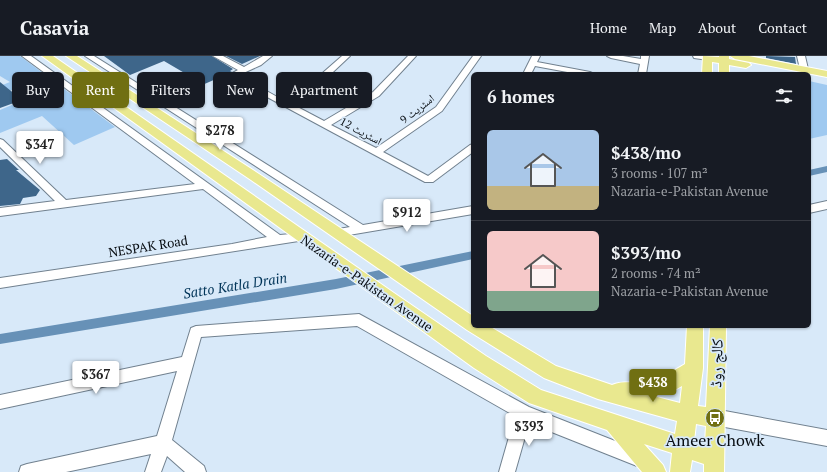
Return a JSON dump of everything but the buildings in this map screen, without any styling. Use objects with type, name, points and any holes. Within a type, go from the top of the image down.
[{"type":"main road","name":"Nazaria-e-Pakistan Avenue","points":[[47,56],[66,71],[388,298],[480,362],[536,397],[684,447],[714,465]]},
{"type":"main road","points":[[53,56],[67,66],[66,71]]},
{"type":"main road","points":[[64,56],[74,63],[85,60]]},
{"type":"main road","name":"Nazaria-e-Pakistan Avenue","points":[[71,56],[85,60],[423,292],[471,323]]},
{"type":"main road","points":[[735,56],[799,72]]},
{"type":"main road","points":[[707,72],[708,57],[724,59],[781,72]]},
{"type":"main road","points":[[724,59],[724,72]]},
{"type":"main road","points":[[811,74],[827,74]]},
{"type":"main road","points":[[811,75],[827,81]]},
{"type":"main road","name":"Nazaria-e-Pakistan Avenue","points":[[479,328],[550,372],[598,390],[687,414],[714,417]]},
{"type":"main road","name":"کالج روڈ","points":[[680,472],[694,368],[695,328]]},
{"type":"main road","name":"کالج روڈ","points":[[714,465],[714,417],[718,328]]},
{"type":"main road","points":[[598,390],[638,391],[673,382],[694,368]]},
{"type":"main road","points":[[613,424],[652,467]]},
{"type":"street","points":[[26,56],[278,239]]},
{"type":"street","points":[[217,56],[244,70]]},
{"type":"street","points":[[240,72],[268,56]]},
{"type":"street","points":[[328,72],[346,56]]},
{"type":"street","points":[[324,124],[376,94],[412,56]]},
{"type":"street","name":"اسٹریٹ 9","points":[[376,152],[439,109],[477,56]]},
{"type":"street","points":[[611,56],[644,59],[642,72]]},
{"type":"street","points":[[697,56],[708,57]]},
{"type":"street","points":[[801,56],[806,72]]},
{"type":"street","points":[[528,72],[534,59],[583,72]]},
{"type":"street","points":[[85,60],[362,229]]},
{"type":"street","name":"اسٹریٹ 12","points":[[293,108],[429,180],[471,148]]},
{"type":"street","points":[[0,142],[64,204]]},
{"type":"street","points":[[0,154],[10,152]]},
{"type":"street","points":[[0,212],[203,186]]},
{"type":"street","points":[[811,209],[827,205]]},
{"type":"street","points":[[337,233],[471,210]]},
{"type":"street","name":"NESPAK Road","points":[[0,283],[232,248],[278,239],[301,237]]},
{"type":"street","points":[[153,472],[164,443],[196,332],[359,320],[524,413],[652,467]]},
{"type":"street","points":[[0,402],[187,362]]},
{"type":"street","points":[[507,472],[524,413]]},
{"type":"street","points":[[714,417],[827,438]]},
{"type":"street","points":[[27,472],[164,443]]},
{"type":"street","points":[[164,443],[198,472]]},
{"type":"shaded area","points":[[0,56],[20,56],[41,72],[12,72],[12,90],[0,95],[0,86],[10,82],[0,76]]},
{"type":"shaded area","points":[[811,81],[827,85],[827,135],[811,139]]},
{"type":"shaded area","points":[[64,89],[72,95],[72,108],[90,108],[115,127],[74,145],[42,116],[0,133],[0,110],[12,105],[12,108],[64,108]]},
{"type":"waterway","name":"Satto Katla Drain","points":[[811,173],[827,169]]},
{"type":"waterway","name":"Satto Katla Drain","points":[[0,339],[336,284],[471,255]]},
{"type":"place","name":"Ameer Chowk","points":[[715,418]]}]
